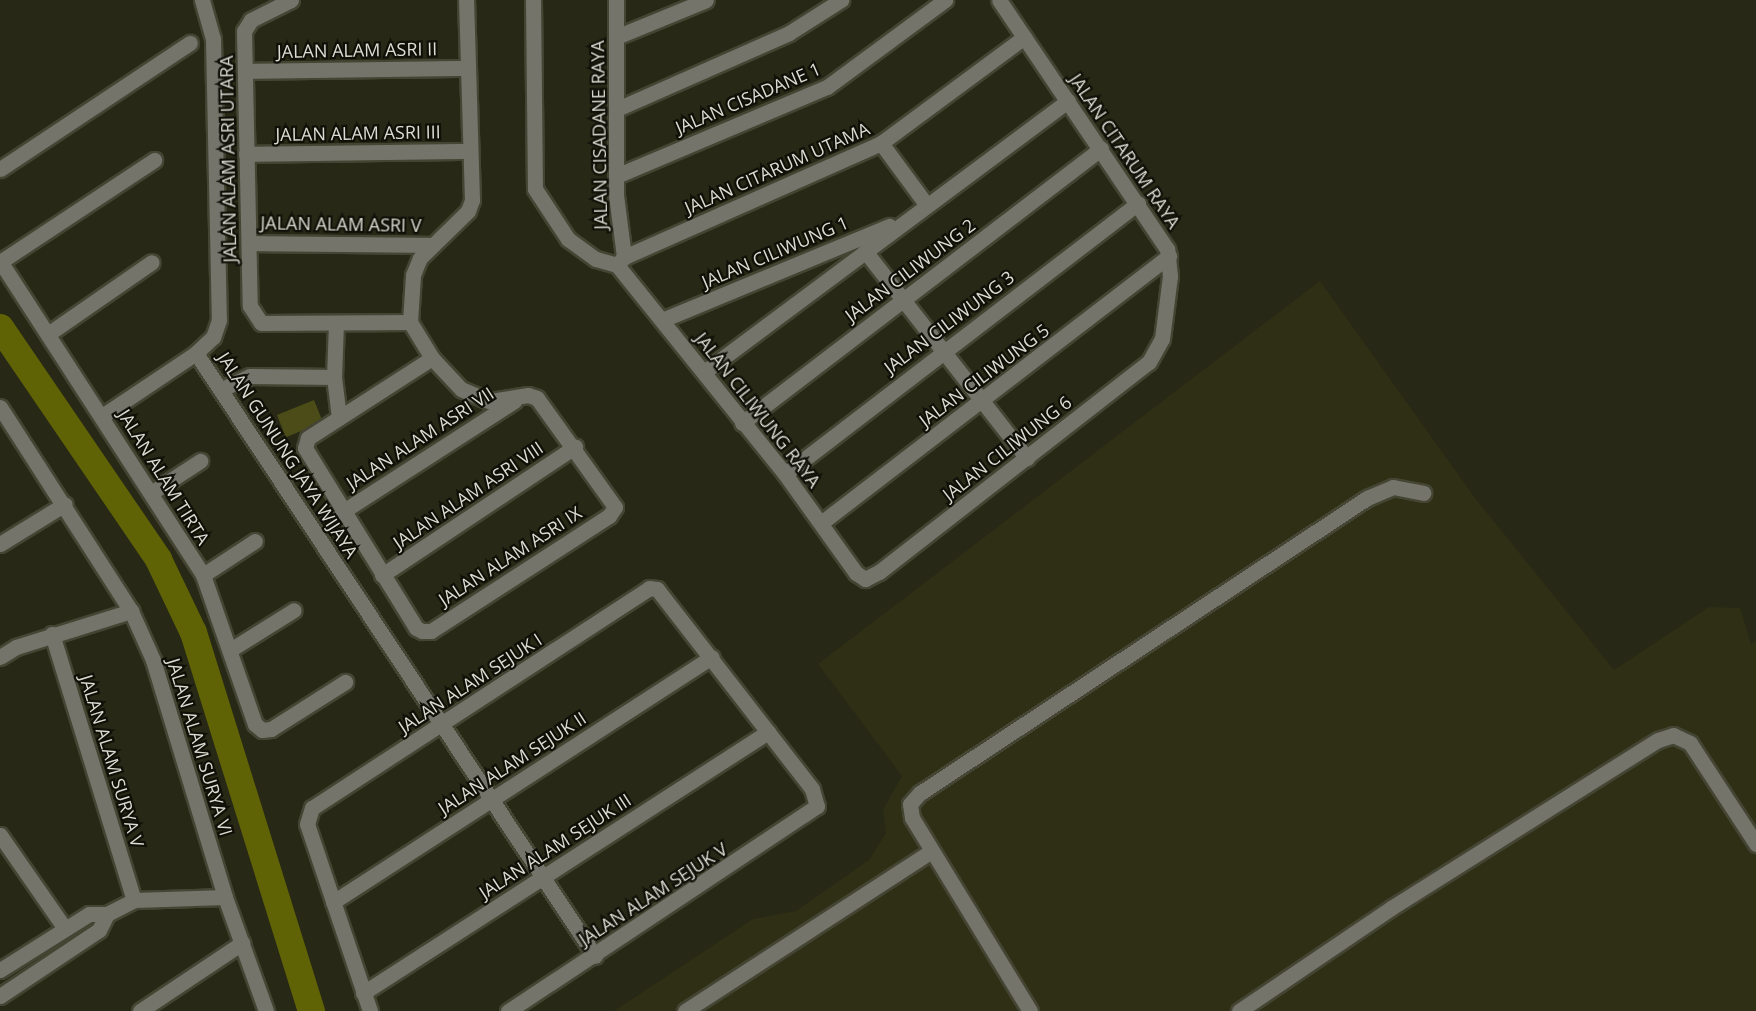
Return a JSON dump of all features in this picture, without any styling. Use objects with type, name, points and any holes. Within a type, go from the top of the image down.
[{"type":"street","name":"JALAN GUNUNG JAYA WIJAYA","points":[[202,0],[213,39],[219,320],[213,337],[196,353],[222,389],[441,726],[595,956]]},
{"type":"street","name":"JALAN ALAM ASRI UTARA","points":[[291,0],[266,10],[251,20],[244,31],[247,71],[246,154],[250,306],[261,323],[336,323]]},
{"type":"street","points":[[466,0],[472,200],[468,211],[420,258],[413,275],[410,322],[432,358],[461,389],[475,397],[489,401],[537,398],[575,447]]},
{"type":"street","points":[[533,0],[536,189],[568,239],[596,259],[621,261]]},
{"type":"street","name":"JALAN CISADANE RAYA","points":[[616,0],[616,176],[621,261]]},
{"type":"street","points":[[616,37],[706,0]]},
{"type":"street","points":[[617,109],[789,33],[841,0]]},
{"type":"street","name":"JALAN CISADANE 1","points":[[616,176],[827,87],[945,0]]},
{"type":"street","name":"JALAN CITARUM RAYA","points":[[999,0],[1138,203],[1169,256],[1170,276],[1162,339]]},
{"type":"street","name":"JALAN CITARUM UTAMA","points":[[621,261],[881,143],[1024,37]]},
{"type":"street","points":[[0,169],[190,42]]},
{"type":"street","name":"JALAN ALAM ASRI II","points":[[247,71],[468,68]]},
{"type":"street","name":"JALAN CILIWUNG 1","points":[[704,372],[904,220],[1068,100]]},
{"type":"street","points":[[881,143],[926,204]]},
{"type":"street","name":"JALAN CILIWUNG 2","points":[[742,423],[1101,149]]},
{"type":"street","name":"JALAN ALAM ASRI III","points":[[246,154],[470,151]]},
{"type":"street","points":[[0,262],[154,160]]},
{"type":"street","name":"JALAN CILIWUNG 3","points":[[784,474],[1138,203]]},
{"type":"street","name":"JALAN CILIWUNG 1","points":[[662,320],[904,220]]},
{"type":"street","name":"JALAN ALAM ASRI V","points":[[249,243],[432,245]]},
{"type":"street","points":[[865,251],[1027,458]]},
{"type":"street","name":"JALAN CILIWUNG 5","points":[[822,523],[1169,256]]},
{"type":"street","name":"JALAN CILIWUNG RAYA","points":[[621,261],[662,320],[822,523],[856,573],[865,579]]},
{"type":"street","name":"JALAN ALAM TIRTA","points":[[0,262],[203,575],[255,724],[262,730],[271,729],[345,682]]},
{"type":"street","points":[[48,334],[152,262]]},
{"type":"street","points":[[339,418],[334,377],[336,323],[410,322]]},
{"type":"street","name":"JALAN CILIWUNG 6","points":[[865,579],[1027,458],[1149,362],[1162,339]]},
{"type":"street","points":[[102,416],[196,353]]},
{"type":"street","points":[[382,575],[305,448],[308,438],[432,358]]},
{"type":"street","points":[[222,389],[250,376],[334,377]]},
{"type":"street","name":"JALAN ALAM ASRI VII","points":[[342,512],[519,398]]},
{"type":"street","name":"JALAN ALAM SURYA VI","points":[[0,407],[6,429],[65,504],[131,611],[153,660],[225,897],[266,1011]]},
{"type":"street","name":"JALAN ALAM ASRI IX","points":[[382,575],[416,628],[431,631],[599,522],[615,507],[575,447]]},
{"type":"street","name":"JALAN ALAM ASRI VIII","points":[[382,575],[575,447]]},
{"type":"street","points":[[151,493],[200,460]]},
{"type":"street","points":[[1030,1011],[912,818],[910,804],[920,793],[1367,498],[1393,487],[1423,493]]},
{"type":"street","points":[[0,544],[65,504]]},
{"type":"street","points":[[203,575],[255,541]]},
{"type":"street","name":"JALAN ALAM SEJUK I","points":[[333,902],[307,824],[307,815],[312,808],[441,726],[649,588],[657,589],[712,657]]},
{"type":"street","points":[[230,650],[294,610]]},
{"type":"street","points":[[0,657],[16,646],[131,611]]},
{"type":"street","name":"JALAN ALAM SURYA V","points":[[52,634],[134,900]]},
{"type":"street","points":[[712,657],[768,732]]},
{"type":"street","name":"JALAN ALAM SEJUK II","points":[[333,902],[712,657]]},
{"type":"street","name":"JALAN ALAM SEJUK V","points":[[508,1011],[595,956],[817,806],[812,789],[768,732]]},
{"type":"street","name":"JALAN ALAM SEJUK III","points":[[363,993],[768,732]]},
{"type":"street","points":[[1239,1011],[1411,896],[1658,740],[1673,735],[1690,743],[1756,844]]},
{"type":"street","points":[[0,835],[6,855],[64,927]]},
{"type":"street","points":[[685,1011],[931,850]]},
{"type":"street","points":[[0,970],[64,927],[88,914],[107,914],[134,900],[225,897]]},
{"type":"street","points":[[333,902],[369,1011]]},
{"type":"street","points":[[0,996],[99,930],[107,914]]},
{"type":"street","points":[[140,1011],[243,943]]},
{"type":"shaded area","points":[[1320,281],[1475,498],[1614,670],[1709,607],[1740,608],[1751,644],[1756,641],[1756,1011],[614,1011],[753,919],[796,911],[869,860],[886,833],[883,810],[902,776],[818,664]]},
{"type":"shaded area","points":[[314,400],[323,422],[286,437],[277,415]]},
{"type":"waterway","points":[[0,327],[158,559],[193,632],[311,1011]]}]
